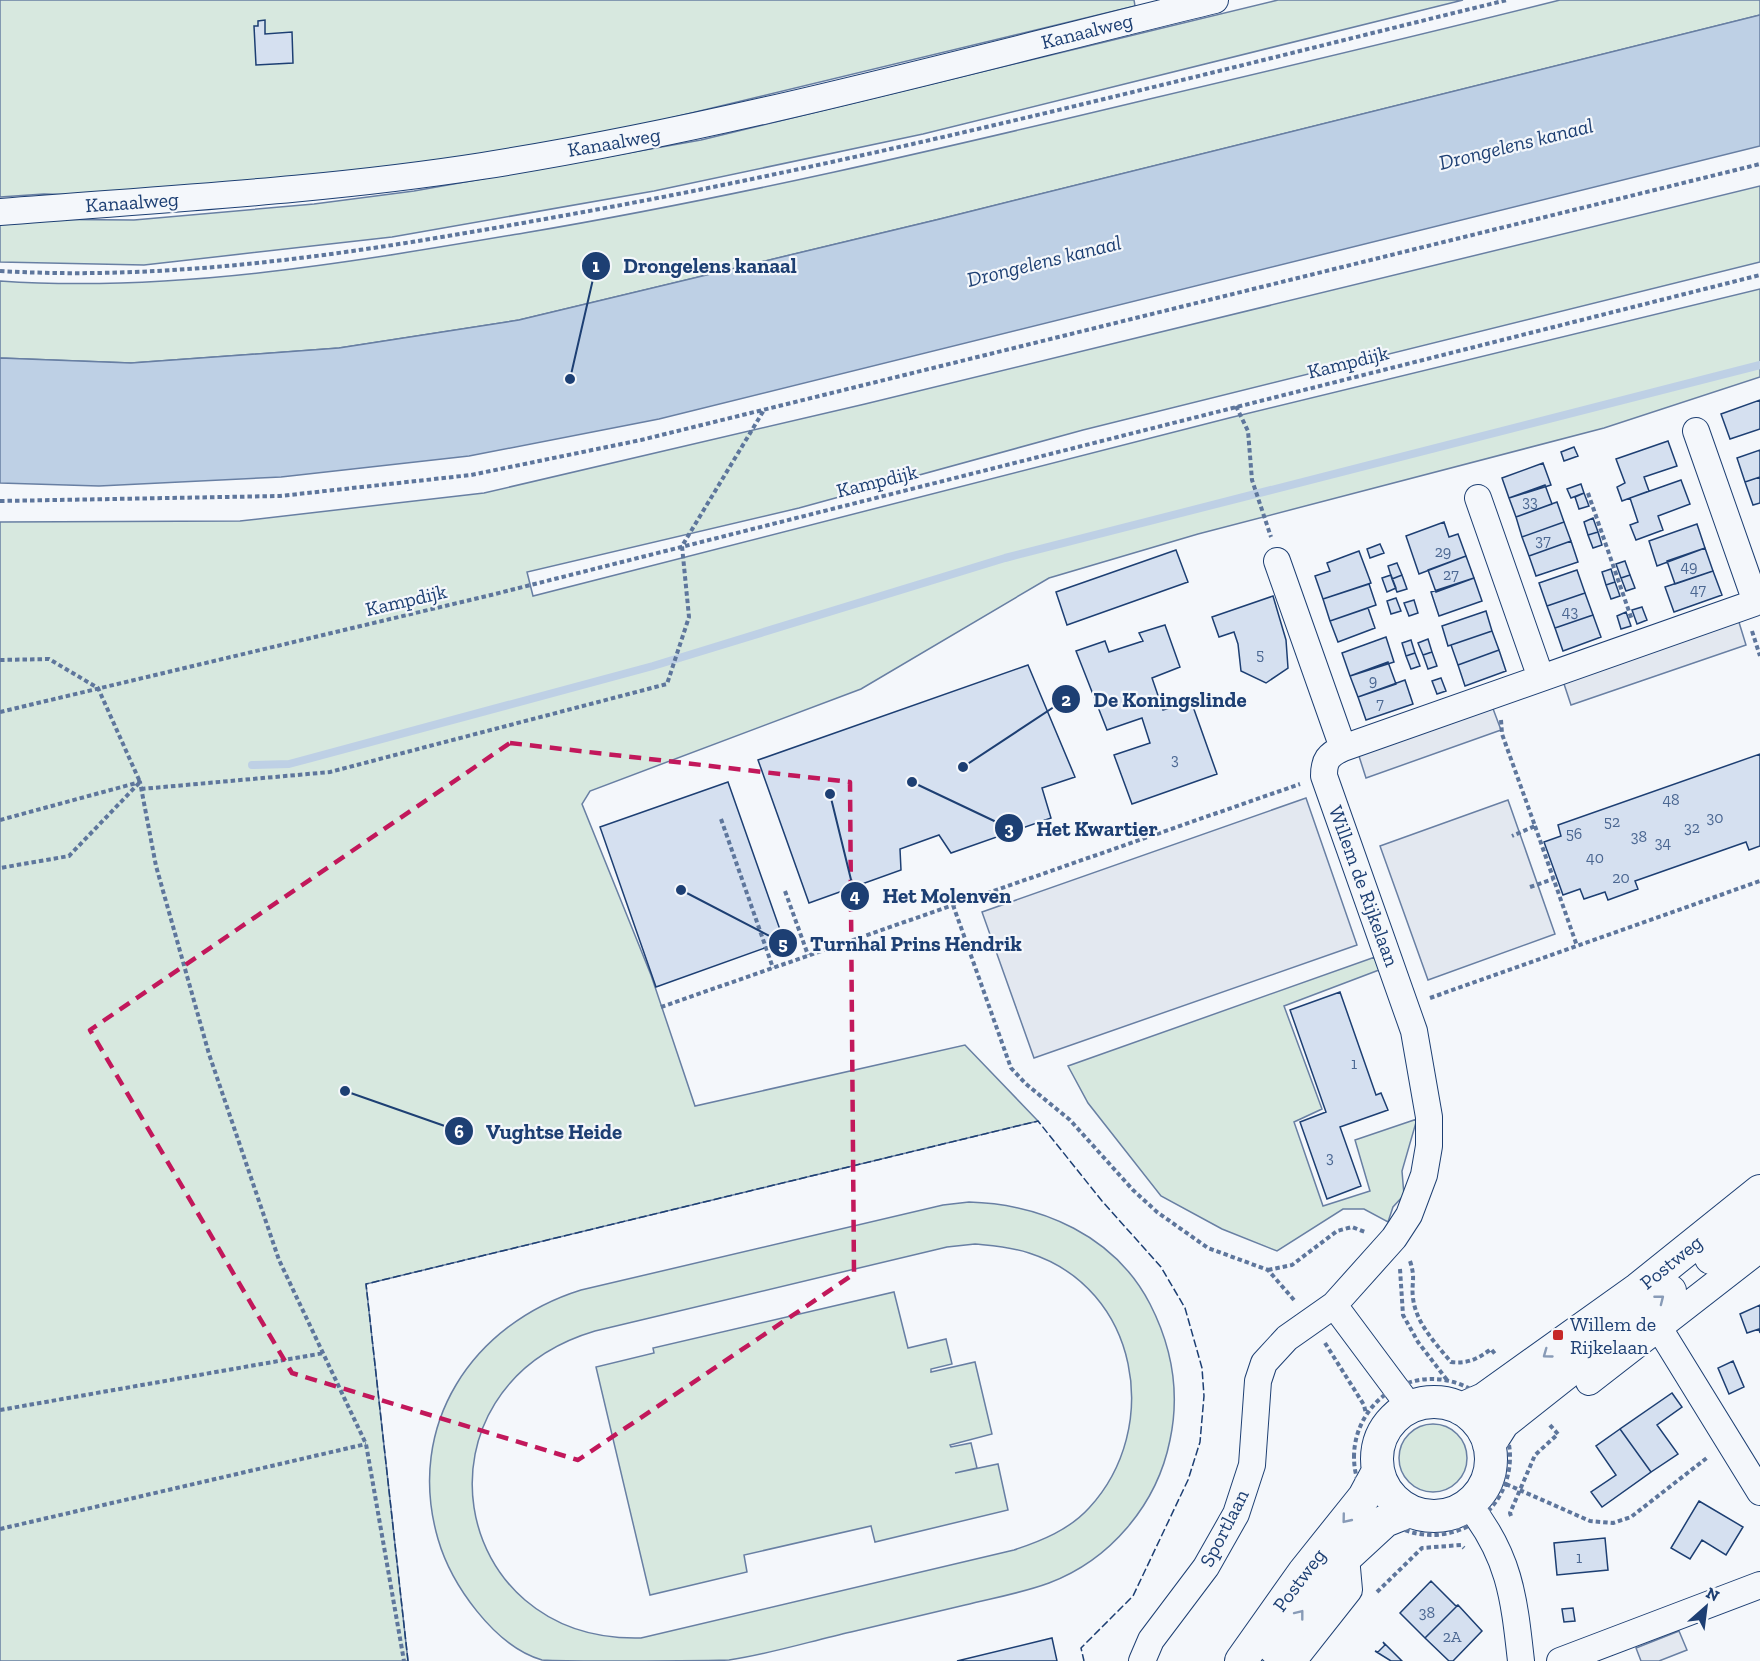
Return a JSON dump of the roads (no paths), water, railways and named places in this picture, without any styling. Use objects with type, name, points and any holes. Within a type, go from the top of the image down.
[{"type":"street","name":"Kanaalweg","points":[[0,212],[290,191],[493,164],[673,131],[1215,0]]},
{"type":"street","points":[[1277,561],[1342,748],[1758,601],[1696,431]]},
{"type":"street","points":[[1478,498],[1541,678]]},
{"type":"street","name":"Willem de Rijkelaan","points":[[1334,1305],[1403,1226],[1424,1175],[1429,1146],[1429,1117],[1421,1061],[1407,1006],[1324,776],[1324,762],[1331,753],[1342,748]]},
{"type":"street","name":"Postweg","points":[[1461,1409],[1484,1399],[1638,1289],[1760,1191]]},
{"type":"street","name":"Postweg","points":[[1489,1445],[1503,1423],[1760,1219]]},
{"type":"street","points":[[1589,1382],[1760,1250]]},
{"type":"street","points":[[1334,1305],[1410,1407]]},
{"type":"street","name":"Sportlaan","points":[[1142,1661],[1151,1640],[1206,1567],[1236,1514],[1252,1465],[1258,1381],[1264,1363],[1287,1338],[1334,1305]]},
{"type":"street","points":[[1659,1328],[1760,1492]]},
{"type":"street","points":[[1441,1402],[1461,1409],[1479,1424],[1489,1445],[1491,1461],[1488,1478],[1480,1493],[1468,1504],[1440,1516],[1410,1511],[1389,1494],[1378,1471],[1376,1455],[1386,1427],[1396,1416],[1420,1404],[1441,1402]]},
{"type":"street","name":"Postweg","points":[[1241,1661],[1304,1572],[1364,1497],[1378,1471]]},
{"type":"street","points":[[1468,1504],[1495,1542],[1502,1558],[1514,1600],[1521,1661]]},
{"type":"street","name":"Postweg","points":[[1266,1661],[1346,1557],[1385,1521],[1410,1511]]},
{"type":"street","points":[[1293,1661],[1349,1590],[1346,1557]]},
{"type":"street","points":[[1560,1661],[1760,1585]]},
{"type":"water","points":[[1760,15],[1760,146],[659,419],[469,456],[281,477],[99,486],[0,483],[0,358],[131,363],[339,348],[519,320],[940,219]]},
{"type":"waterway","points":[[252,765],[289,764],[653,666],[1005,558],[1760,365]]},
{"type":"place","name":"Drongelens kanaal","points":[[570,379]]},
{"type":"place","name":"De Koningslinde","points":[[963,767]]},
{"type":"place","name":"Het Kwartier","points":[[912,782]]},
{"type":"place","name":"Het Molenven","points":[[830,794]]},
{"type":"place","name":"Turnhal Prins Hendrik","points":[[681,890]]},
{"type":"place","name":"Vughtse Heide","points":[[345,1091]]},
{"type":"place","name":"Willem de Rijkelaan","points":[[1558,1335]]}]
